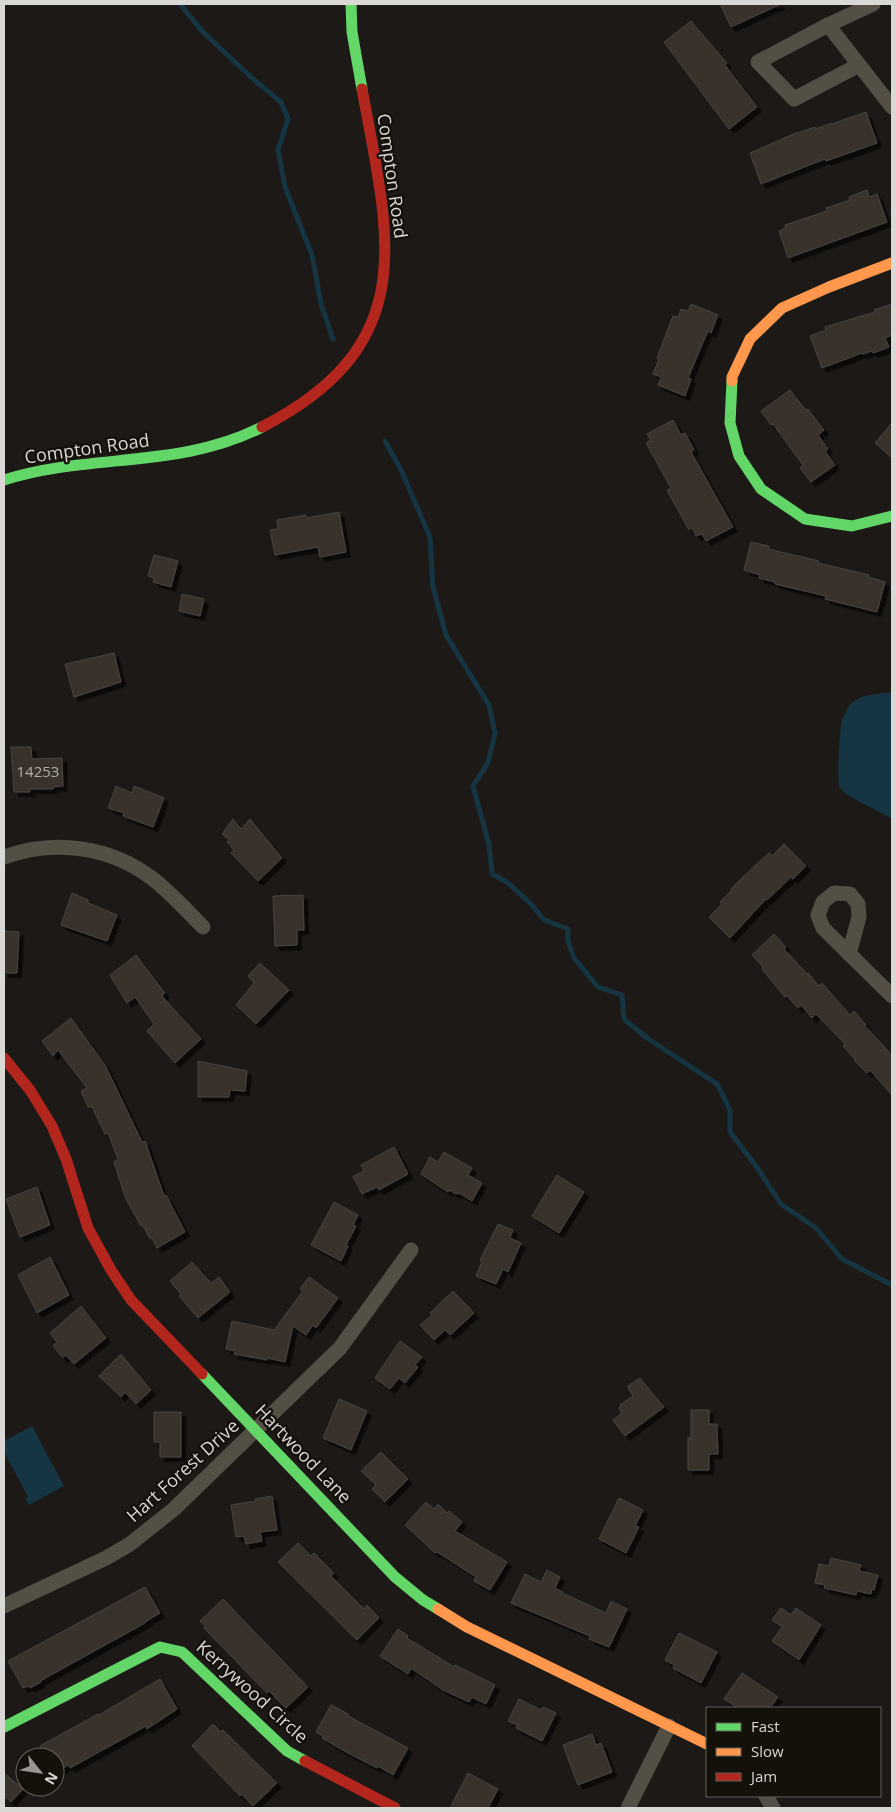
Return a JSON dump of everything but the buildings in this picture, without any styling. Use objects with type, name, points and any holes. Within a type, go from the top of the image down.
[{"type":"street","name":"Compton Road","points":[[4,480],[33,472],[88,463],[177,455],[230,442],[254,432],[305,402],[353,356],[363,340],[376,307],[381,287],[386,237],[352,34],[351,4]]},
{"type":"street","points":[[859,65],[794,99],[758,62],[828,25],[873,4]]},
{"type":"street","points":[[828,25],[892,108]]},
{"type":"street","points":[[892,264],[828,287],[782,308],[750,339],[732,377],[730,423],[739,456],[761,489],[805,519],[852,526],[892,516]]},
{"type":"street","points":[[4,857],[34,848],[52,847],[92,850],[113,856],[130,864],[153,879],[203,927]]},
{"type":"street","points":[[849,954],[892,996]]},
{"type":"street","name":"Hartwood Lane","points":[[4,1058],[20,1075],[53,1127],[62,1148],[85,1218],[97,1246],[131,1300],[395,1576],[423,1600],[467,1627],[706,1744]]},
{"type":"street","name":"Hart Forest Drive","points":[[4,1606],[106,1558],[130,1544],[174,1509],[340,1348],[411,1250]]},
{"type":"street","name":"Kerrywood Circle","points":[[4,1727],[160,1648],[175,1650],[182,1652],[287,1752],[395,1808]]},
{"type":"street","points":[[628,1808],[669,1726]]},
{"type":"street","points":[[767,1797],[773,1808]]},
{"type":"water","points":[[892,692],[892,819],[843,791],[840,788],[838,776],[841,725],[849,706],[863,697]]},
{"type":"water","points":[[32,1426],[64,1486],[29,1505],[25,1498],[28,1497],[4,1452],[4,1441]]},
{"type":"waterway","points":[[180,4],[202,31],[252,78],[281,102],[288,119],[278,150],[285,187],[312,255],[321,304],[333,339]]},
{"type":"waterway","points":[[385,441],[401,470],[430,537],[433,587],[446,635],[489,705],[495,733],[488,763],[473,786],[489,844],[492,874],[507,882],[530,903],[544,920],[568,929],[568,941],[574,958],[598,987],[622,995],[624,1019],[647,1038],[717,1084],[730,1110],[730,1132],[756,1166],[781,1204],[816,1228],[842,1259],[892,1285]]},
{"type":"traffic: fast","points":[[351,4],[352,32],[362,89]]},
{"type":"traffic: fast","points":[[732,381],[730,423],[739,456],[761,489],[805,519],[852,526],[892,516]]},
{"type":"traffic: fast","points":[[4,480],[69,466],[167,455],[199,449],[231,440],[262,427]]},
{"type":"traffic: fast","points":[[202,1374],[395,1577],[423,1600],[438,1609]]},
{"type":"traffic: fast","points":[[4,1727],[160,1647],[182,1652],[287,1751],[305,1761]]},
{"type":"traffic: slow","points":[[732,381],[732,377],[750,339],[782,308],[829,287],[892,263]]},
{"type":"traffic: slow","points":[[438,1609],[467,1627],[706,1744]]},
{"type":"traffic: jam","points":[[262,427],[314,395],[349,360],[372,323],[382,282],[385,239],[380,193],[362,89]]},
{"type":"traffic: jam","points":[[4,1058],[30,1090],[52,1126],[66,1159],[88,1228],[111,1270],[131,1300],[202,1374]]},
{"type":"traffic: jam","points":[[305,1761],[395,1808]]}]
